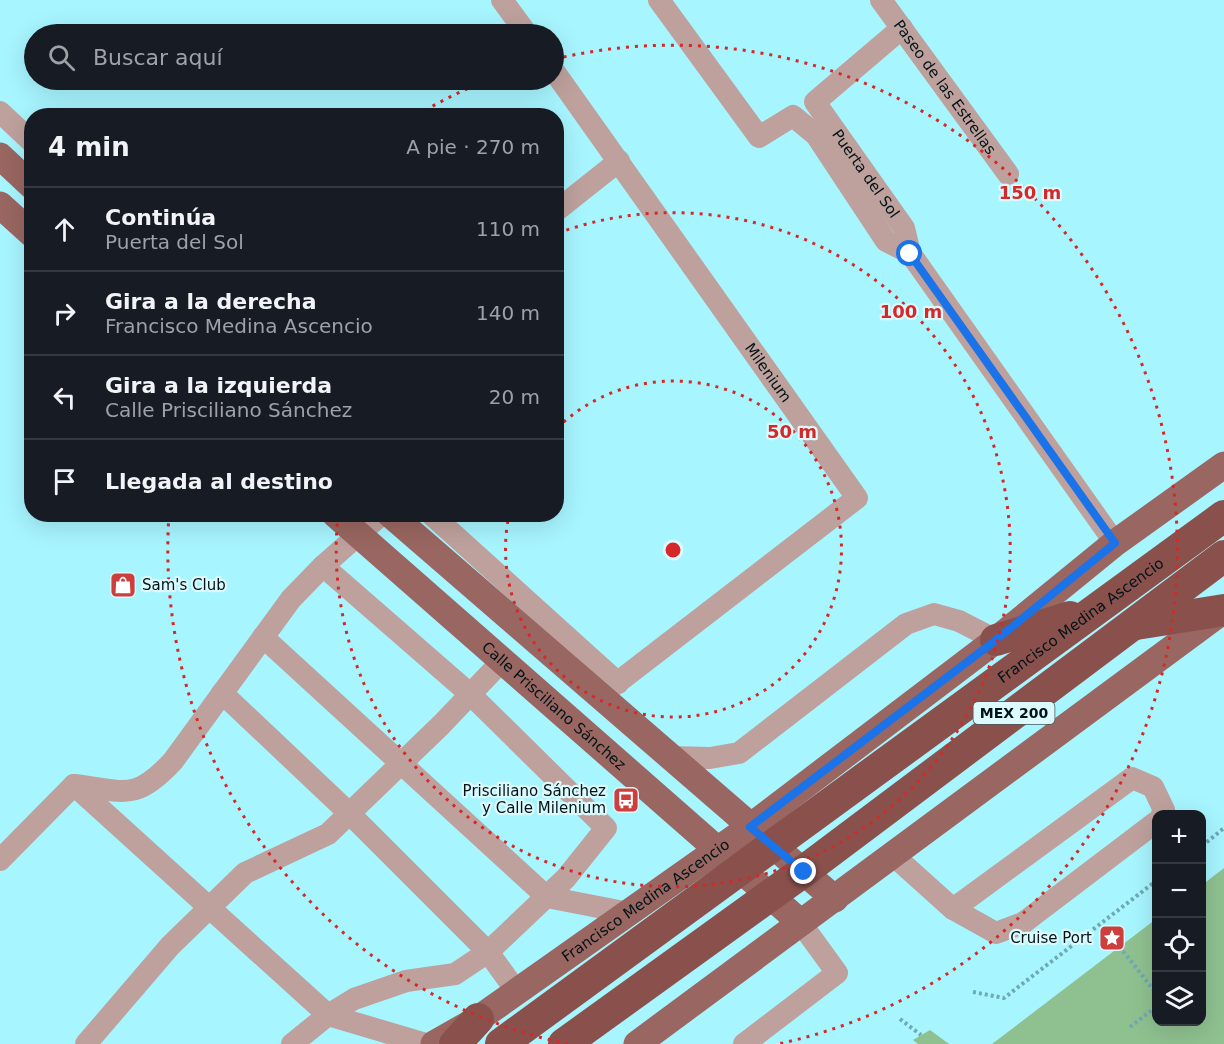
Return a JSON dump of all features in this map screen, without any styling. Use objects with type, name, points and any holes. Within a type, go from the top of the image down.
[{"type":"highway","name":"Francisco Medina Ascencio","points":[[501,1044],[728,860],[1094,610],[1224,516]]},
{"type":"highway","name":"MEX 200","points":[[564,1044],[770,894],[804,872],[1224,556]]},
{"type":"highway","points":[[996,640],[1094,610]]},
{"type":"highway","points":[[1132,624],[1224,610]]},
{"type":"highway","points":[[455,1044],[478,1019]]},
{"type":"main road","points":[[0,156],[24,178]]},
{"type":"main road","points":[[2,210],[24,228]]},
{"type":"main road","name":"Francisco Medina Ascencio","points":[[761,836],[1115,543],[1224,465]]},
{"type":"main road","name":"Calle Prisciliano Sánchez","points":[[343,522],[800,922]]},
{"type":"main road","points":[[400,522],[609,689],[670,757],[835,899]]},
{"type":"main road","points":[[637,1044],[1224,610]]},
{"type":"main road","name":"Francisco Medina Ascencio","points":[[434,1044],[478,1019],[629,913],[728,860]]},
{"type":"street","points":[[502,0],[520,24]]},
{"type":"street","points":[[659,0],[759,137],[793,116],[816,135],[886,241],[910,254]]},
{"type":"street","name":"Paseo de las Estrellas","points":[[881,0],[1008,174]]},
{"type":"street","name":"Puerta del Sol","points":[[902,28],[815,102],[904,228],[910,254],[1115,543]]},
{"type":"street","name":"Milenium","points":[[564,85],[857,498],[609,689]]},
{"type":"street","points":[[0,112],[24,134]]},
{"type":"street","points":[[564,205],[619,161]]},
{"type":"street","points":[[74,785],[131,792],[152,783],[173,761],[291,599],[323,566],[372,522]]},
{"type":"street","points":[[439,522],[609,689]]},
{"type":"street","points":[[292,1044],[328,1015],[354,999],[406,981],[454,974],[488,951],[548,897],[606,828],[470,694],[323,566]]},
{"type":"street","points":[[670,757],[710,758],[739,753],[906,624],[934,614],[959,621],[996,640]]},
{"type":"street","points":[[263,637],[548,897],[629,913]]},
{"type":"street","points":[[86,1044],[170,946],[245,873],[328,834],[502,661]]},
{"type":"street","points":[[222,693],[349,813],[488,951],[517,992]]},
{"type":"street","points":[[953,909],[1132,778],[1153,787],[1164,810]]},
{"type":"street","points":[[0,860],[74,785]]},
{"type":"street","points":[[74,785],[211,906],[328,1015],[426,1044]]},
{"type":"street","points":[[894,856],[953,909],[996,933],[1023,923],[1152,825]]},
{"type":"street","points":[[744,1044],[837,973],[800,922]]},
{"type":"path","points":[[1206,843],[1224,828]]},
{"type":"path","points":[[973,992],[1004,998],[1152,884]]},
{"type":"path","points":[[1112,937],[1152,988]]},
{"type":"path","points":[[1130,1028],[1152,1010]]},
{"type":"path","points":[[900,1019],[921,1035]]},
{"type":"shaded area","points":[[1224,868],[1224,1044],[992,1044],[1152,922],[1152,1026],[1206,1026],[1206,882]]},
{"type":"shaded area","points":[[930,1030],[949,1044],[918,1044],[913,1040]]},
{"type":"place","name":"Sam's Club","points":[[123,585]]},
{"type":"place","name":"Prisciliano Sánchez y Calle Milenium","points":[[626,800]]},
{"type":"place","name":"Cruise Port","points":[[1112,938]]},
{"type":"route","points":[[804,872],[750,827],[996,640],[1115,543],[910,254]]}]
